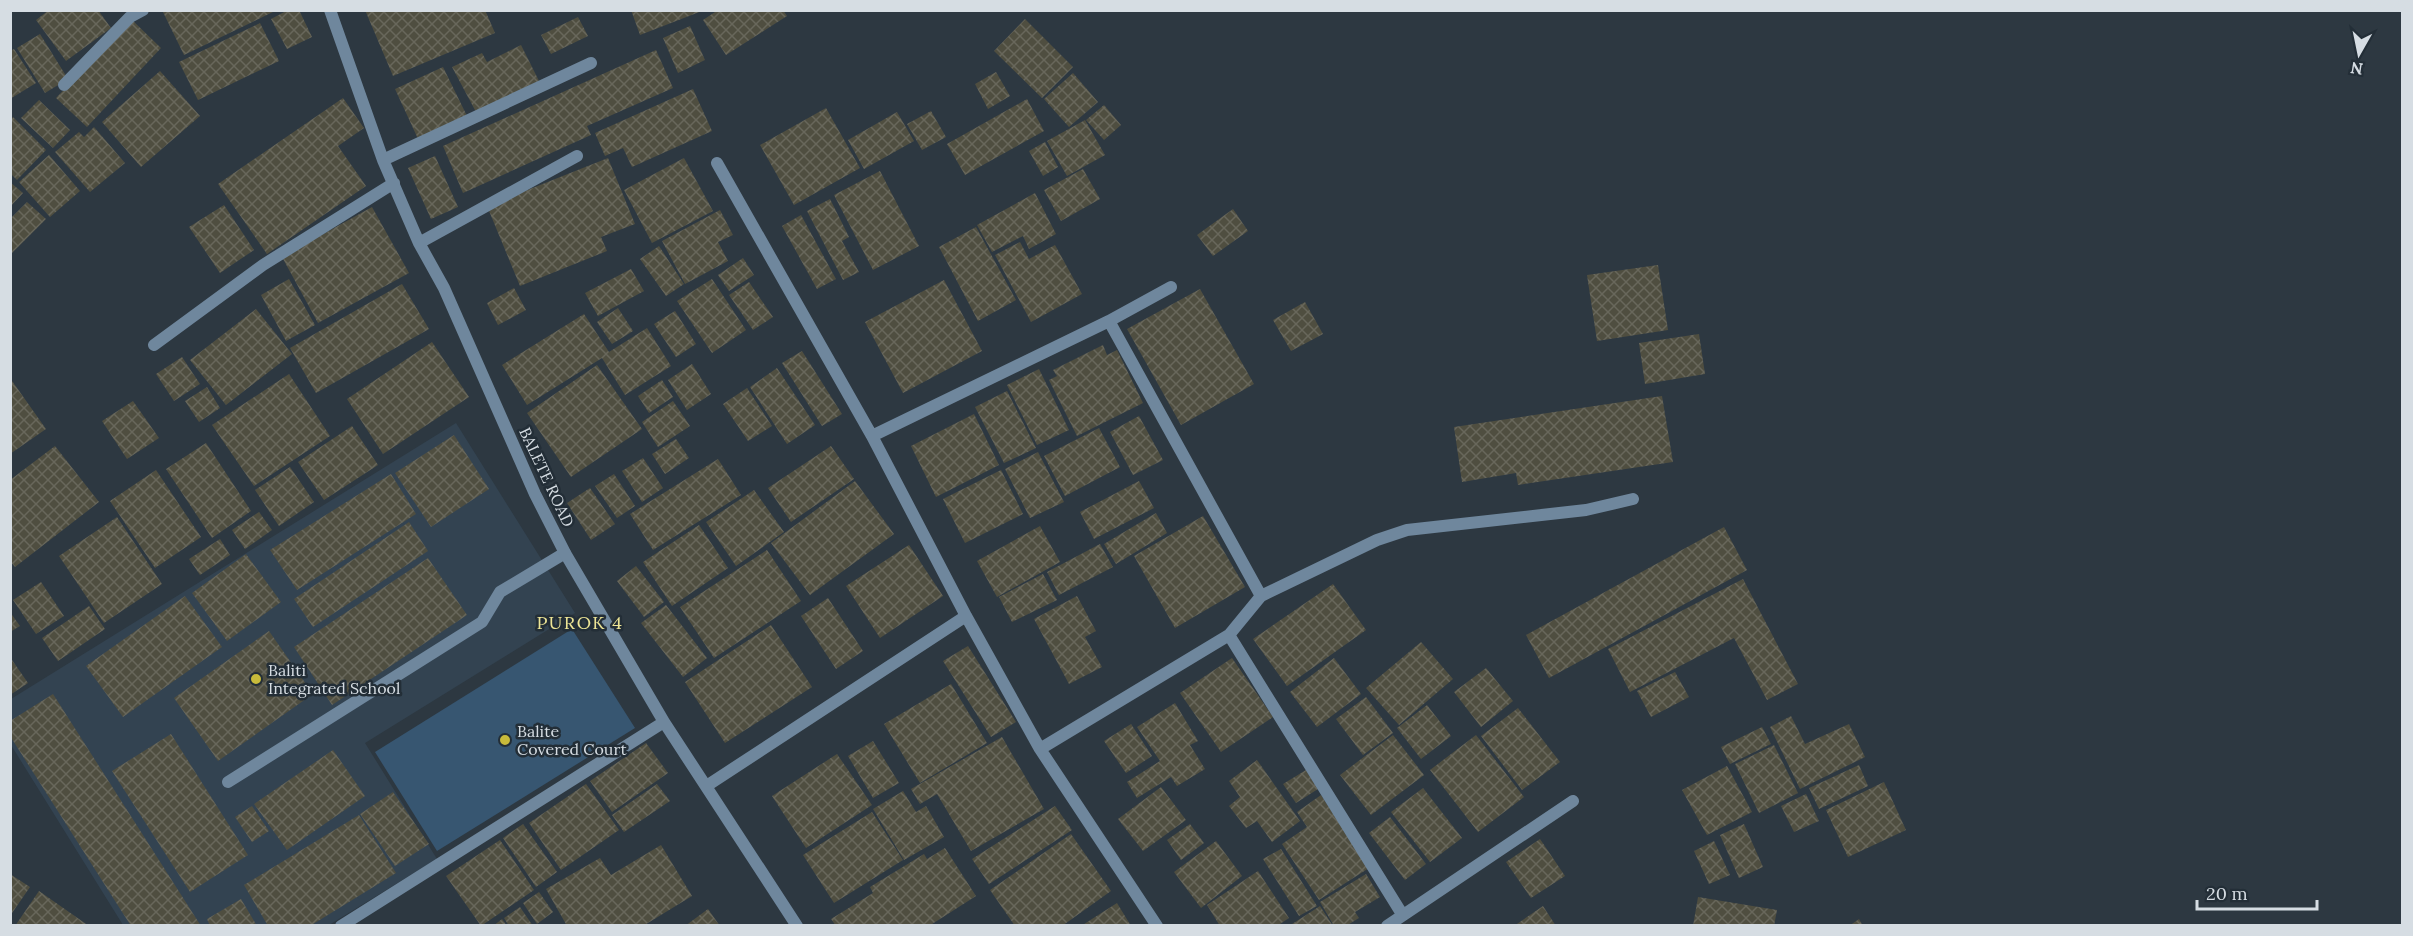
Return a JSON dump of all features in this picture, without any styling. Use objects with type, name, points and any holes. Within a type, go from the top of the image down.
[{"type":"street","points":[[64,85],[130,17],[143,10]]},
{"type":"street","name":"BALETE ROAD","points":[[330,10],[383,160],[419,243],[444,288],[535,494],[566,553],[664,722],[708,785],[797,926]]},
{"type":"street","points":[[383,160],[591,63]]},
{"type":"street","points":[[419,243],[577,156]]},
{"type":"street","points":[[717,163],[872,436],[966,616],[1040,749],[1157,926]]},
{"type":"street","points":[[154,345],[262,265],[393,183]]},
{"type":"street","points":[[872,436],[1109,321],[1171,287]]},
{"type":"street","points":[[1109,321],[1261,596]]},
{"type":"street","points":[[1040,749],[1229,635],[1261,596],[1377,540],[1407,530],[1586,510],[1633,499]]},
{"type":"street","points":[[228,782],[482,622],[500,592],[566,553]]},
{"type":"street","points":[[708,785],[966,616]]},
{"type":"street","points":[[1229,635],[1402,914]]},
{"type":"street","points":[[341,926],[664,722]]},
{"type":"street","points":[[1387,926],[1573,801]]},
{"type":"shaded area","name":"Baliti Integrated School","points":[[456,423],[575,613],[365,743],[437,859],[329,925],[123,925],[11,745],[11,699]]},
{"type":"shaded area","name":"Balite Covered Court","points":[[572,629],[635,728],[437,851],[375,752]]},
{"type":"building","points":[[49,10],[98,10],[111,28],[66,61],[36,20]]},
{"type":"building","points":[[162,10],[277,10],[184,55]]},
{"type":"building","points":[[288,10],[299,10],[312,37],[287,49],[271,19]]},
{"type":"building","points":[[365,10],[485,10],[495,33],[393,76]]},
{"type":"building","points":[[631,10],[702,10],[702,11],[640,35]]},
{"type":"building","points":[[718,10],[783,10],[787,16],[726,55],[703,20]]},
{"type":"building","points":[[578,17],[588,36],[551,54],[541,35]]},
{"type":"building","points":[[131,19],[161,48],[87,127],[56,98]]},
{"type":"building","points":[[1025,19],[1073,67],[1042,98],[994,51]]},
{"type":"building","points":[[260,23],[279,61],[198,100],[179,62]]},
{"type":"building","points":[[690,26],[705,60],[678,73],[663,38]]},
{"type":"building","points":[[40,34],[68,79],[45,93],[17,48]]},
{"type":"building","points":[[521,45],[539,81],[476,112],[452,67],[482,53],[487,62]]},
{"type":"building","points":[[14,49],[36,83],[10,99],[10,51]]},
{"type":"building","points":[[656,50],[673,88],[587,126],[591,135],[463,193],[443,146]]},
{"type":"building","points":[[443,67],[468,118],[419,141],[395,89]]},
{"type":"building","points":[[160,71],[200,116],[141,167],[102,122]]},
{"type":"building","points":[[996,72],[1010,96],[988,109],[975,84]]},
{"type":"building","points":[[1073,73],[1098,102],[1069,127],[1044,99]]},
{"type":"building","points":[[693,89],[712,131],[632,167],[623,148],[605,156],[595,133]]},
{"type":"building","points":[[343,98],[364,128],[338,146],[366,186],[267,254],[218,184]]},
{"type":"building","points":[[1027,99],[1044,131],[965,175],[947,144]]},
{"type":"building","points":[[39,100],[70,130],[53,148],[21,118]]},
{"type":"building","points":[[1104,105],[1121,125],[1104,140],[1086,120]]},
{"type":"building","points":[[826,108],[860,168],[794,205],[760,145]]},
{"type":"building","points":[[931,111],[946,137],[922,150],[907,124]]},
{"type":"building","points":[[897,112],[914,141],[864,169],[848,140]]},
{"type":"building","points":[[13,117],[46,150],[17,180],[10,173],[10,120]]},
{"type":"building","points":[[1085,120],[1105,155],[1067,176],[1047,141]]},
{"type":"building","points":[[94,127],[125,163],[90,192],[55,152],[79,132],[84,137]]},
{"type":"building","points":[[1045,142],[1058,167],[1043,176],[1029,151]]},
{"type":"building","points":[[49,155],[80,191],[50,217],[19,182]]},
{"type":"building","points":[[435,156],[458,207],[431,219],[408,168]]},
{"type":"building","points":[[608,158],[635,224],[601,237],[607,251],[520,286],[487,206]]},
{"type":"building","points":[[684,158],[713,211],[652,243],[624,190]]},
{"type":"building","points":[[1083,169],[1100,199],[1061,221],[1044,190]]},
{"type":"building","points":[[880,171],[919,246],[873,270],[834,195]]},
{"type":"building","points":[[10,182],[23,193],[10,207]]},
{"type":"building","points":[[1035,193],[1056,234],[1029,249],[1023,236],[992,252],[977,225]]},
{"type":"building","points":[[830,199],[849,237],[842,241],[859,272],[843,280],[807,211]]},
{"type":"building","points":[[27,202],[46,219],[12,253],[10,219]]},
{"type":"building","points":[[224,205],[254,250],[220,273],[189,227]]},
{"type":"building","points":[[372,207],[409,273],[318,323],[282,257]]},
{"type":"building","points":[[1233,209],[1248,231],[1213,256],[1197,235]]},
{"type":"building","points":[[720,210],[733,235],[718,242],[728,261],[685,284],[662,241]]},
{"type":"building","points":[[801,215],[836,279],[817,289],[782,226]]},
{"type":"building","points":[[976,227],[1016,300],[978,321],[939,247]]},
{"type":"building","points":[[1020,242],[1029,259],[1055,245],[1082,294],[1031,322],[995,255]]},
{"type":"building","points":[[659,246],[684,284],[666,296],[640,259]]},
{"type":"building","points":[[743,258],[754,275],[729,291],[718,275]]},
{"type":"building","points":[[1658,265],[1668,330],[1597,341],[1587,275]]},
{"type":"building","points":[[631,269],[644,291],[598,316],[585,293]]},
{"type":"building","points":[[289,279],[315,325],[286,341],[261,295]]},
{"type":"building","points":[[712,279],[746,330],[712,353],[677,301]]},
{"type":"building","points":[[944,280],[982,351],[903,393],[865,322]]},
{"type":"building","points":[[749,282],[773,317],[753,330],[729,295]]},
{"type":"building","points":[[402,284],[429,329],[316,393],[290,348]]},
{"type":"building","points":[[514,288],[526,310],[498,325],[487,303]]},
{"type":"building","points":[[1200,289],[1254,384],[1181,425],[1127,329]]},
{"type":"building","points":[[1305,302],[1323,334],[1291,351],[1273,320]]},
{"type":"building","points":[[618,308],[633,331],[612,344],[597,322]]},
{"type":"building","points":[[256,309],[292,354],[226,405],[190,360]]},
{"type":"building","points":[[675,311],[696,344],[676,357],[654,324]]},
{"type":"building","points":[[584,314],[609,352],[647,328],[671,366],[625,395],[602,358],[527,405],[502,365]]},
{"type":"building","points":[[1699,334],[1705,374],[1645,384],[1639,343]]},
{"type":"building","points":[[432,342],[469,397],[383,454],[347,399]]},
{"type":"building","points":[[1103,345],[1107,355],[1117,350],[1143,403],[1077,436],[1049,380],[1057,376],[1053,370]]},
{"type":"building","points":[[802,351],[842,414],[822,426],[782,363]]},
{"type":"building","points":[[182,357],[200,384],[174,401],[156,374]]},
{"type":"building","points":[[692,364],[711,394],[687,410],[668,380]]},
{"type":"building","points":[[597,365],[642,429],[571,477],[527,413]]},
{"type":"building","points":[[777,368],[815,425],[787,444],[750,387]]},
{"type":"building","points":[[1039,369],[1069,430],[1037,445],[1007,385]]},
{"type":"building","points":[[289,374],[330,436],[254,486],[212,425]]},
{"type":"building","points":[[10,378],[46,429],[10,454]]},
{"type":"building","points":[[662,380],[673,397],[649,413],[638,396]]},
{"type":"building","points":[[207,387],[220,408],[199,422],[185,401]]},
{"type":"building","points":[[747,388],[772,426],[748,441],[723,404]]},
{"type":"building","points":[[1007,391],[1036,448],[1004,463],[975,407]]},
{"type":"building","points":[[1662,396],[1673,462],[1518,485],[1516,473],[1462,482],[1454,427]]},
{"type":"building","points":[[133,401],[159,438],[127,459],[102,421]]},
{"type":"building","points":[[673,401],[690,426],[658,447],[642,422]]},
{"type":"building","points":[[974,414],[999,465],[936,497],[911,446]]},
{"type":"building","points":[[1139,416],[1163,460],[1133,475],[1110,432]]},
{"type":"building","points":[[352,426],[378,465],[324,500],[298,462]]},
{"type":"building","points":[[1099,428],[1120,467],[1065,496],[1044,456]]},
{"type":"building","points":[[454,435],[489,489],[431,527],[395,473]]},
{"type":"building","points":[[676,439],[689,458],[665,474],[652,454]]},
{"type":"building","points":[[206,443],[251,511],[212,538],[166,469]]},
{"type":"building","points":[[55,446],[99,502],[15,567],[10,561],[10,480]]},
{"type":"building","points":[[831,446],[854,479],[791,522],[768,488]]},
{"type":"building","points":[[1038,452],[1064,502],[1030,518],[1005,469]]},
{"type":"building","points":[[643,458],[663,488],[642,502],[622,471]]},
{"type":"building","points":[[718,459],[741,495],[653,550],[630,514]]},
{"type":"building","points":[[290,467],[314,502],[279,526],[255,490]]},
{"type":"building","points":[[156,470],[201,537],[155,568],[110,501]]},
{"type":"building","points":[[1001,470],[1023,514],[965,543],[943,499]]},
{"type":"building","points":[[391,474],[416,514],[297,590],[270,550]]},
{"type":"building","points":[[614,474],[635,506],[617,518],[595,486]]},
{"type":"building","points":[[855,481],[894,534],[810,595],[771,543]]},
{"type":"building","points":[[1139,481],[1154,508],[1094,539],[1080,512]]},
{"type":"building","points":[[590,488],[615,524],[591,540],[567,503]]},
{"type":"building","points":[[754,490],[784,532],[736,566],[706,522]]},
{"type":"building","points":[[259,512],[272,530],[245,549],[232,530]]},
{"type":"building","points":[[1156,513],[1167,533],[1116,564],[1104,544]]},
{"type":"building","points":[[1203,516],[1245,587],[1175,628],[1134,556]]},
{"type":"building","points":[[117,517],[162,584],[104,623],[59,556]]},
{"type":"building","points":[[409,522],[428,551],[313,627],[294,599]]},
{"type":"building","points":[[699,525],[728,568],[672,606],[643,562]]},
{"type":"building","points":[[1040,526],[1060,562],[997,597],[977,561]]},
{"type":"building","points":[[1724,527],[1747,570],[1549,678],[1526,635]]},
{"type":"building","points":[[220,539],[230,555],[200,575],[189,559]]},
{"type":"building","points":[[1100,544],[1113,567],[1059,595],[1047,572]]},
{"type":"building","points":[[909,545],[943,596],[880,638],[846,586]]},
{"type":"building","points":[[767,550],[801,601],[714,658],[680,607]]},
{"type":"building","points":[[246,554],[281,602],[227,641],[192,593]]},
{"type":"building","points":[[428,558],[467,615],[332,705],[294,647]]},
{"type":"building","points":[[636,566],[664,602],[644,617],[617,581]]},
{"type":"building","points":[[1043,574],[1057,600],[1012,622],[999,597]]},
{"type":"building","points":[[1743,579],[1798,684],[1767,700],[1734,638],[1630,692],[1608,649]]},
{"type":"building","points":[[41,582],[64,616],[36,634],[13,600]]},
{"type":"building","points":[[1333,584],[1366,630],[1287,686],[1253,639]]},
{"type":"building","points":[[185,596],[222,647],[123,717],[86,666]]},
{"type":"building","points":[[1077,596],[1096,631],[1085,637],[1102,667],[1069,684],[1034,619]]},
{"type":"building","points":[[828,598],[863,651],[836,669],[801,616]]},
{"type":"building","points":[[666,605],[707,658],[683,677],[641,623]]},
{"type":"building","points":[[89,606],[105,629],[58,661],[42,638]]},
{"type":"building","points":[[10,612],[20,626],[10,632]]},
{"type":"building","points":[[771,625],[812,687],[725,743],[685,682]]},
{"type":"building","points":[[269,631],[313,694],[218,761],[174,698]]},
{"type":"building","points":[[1421,642],[1453,679],[1399,725],[1366,688]]},
{"type":"building","points":[[968,646],[1016,722],[991,737],[943,661]]},
{"type":"building","points":[[10,657],[28,683],[10,695]]},
{"type":"building","points":[[1232,658],[1273,717],[1221,752],[1180,693]]},
{"type":"building","points":[[1334,658],[1361,694],[1317,727],[1290,692]]},
{"type":"building","points":[[1486,668],[1513,701],[1481,727],[1454,692]]},
{"type":"building","points":[[1675,672],[1689,697],[1651,717],[1637,691]]},
{"type":"building","points":[[951,684],[987,743],[920,783],[884,724]]},
{"type":"building","points":[[53,694],[201,926],[131,926],[10,736],[10,721]]},
{"type":"building","points":[[1366,697],[1393,733],[1363,755],[1336,719]]},
{"type":"building","points":[[1175,703],[1198,741],[1190,745],[1205,769],[1177,786],[1171,777],[1137,798],[1127,782],[1160,761],[1137,727]]},
{"type":"building","points":[[1427,705],[1451,736],[1421,759],[1397,728]]},
{"type":"building","points":[[1518,708],[1560,762],[1522,790],[1481,736]]},
{"type":"building","points":[[1791,716],[1805,744],[1849,724],[1865,757],[1800,789],[1770,727]]},
{"type":"building","points":[[1131,724],[1152,756],[1126,773],[1104,741]]},
{"type":"building","points":[[1762,727],[1771,744],[1730,764],[1721,747]]},
{"type":"building","points":[[171,734],[248,855],[190,892],[112,771]]},
{"type":"building","points":[[1393,735],[1424,775],[1371,815],[1340,775]]},
{"type":"building","points":[[1476,735],[1524,797],[1478,832],[1430,770]]},
{"type":"building","points":[[1002,737],[1044,809],[971,851],[937,794],[920,804],[911,789]]},
{"type":"building","points":[[873,741],[899,783],[873,798],[848,756]]},
{"type":"building","points":[[646,743],[668,773],[612,812],[590,781]]},
{"type":"building","points":[[1774,745],[1798,793],[1759,813],[1735,764]]},
{"type":"building","points":[[333,750],[365,796],[287,850],[254,804]]},
{"type":"building","points":[[837,754],[872,805],[806,848],[772,796]]},
{"type":"building","points":[[1257,760],[1300,821],[1272,842],[1257,821],[1246,828],[1229,806],[1240,797],[1229,781]]},
{"type":"building","points":[[1859,765],[1868,786],[1819,809],[1809,788]]},
{"type":"building","points":[[1727,766],[1752,812],[1707,835],[1682,790]]},
{"type":"building","points":[[1306,770],[1318,789],[1296,803],[1283,784]]},
{"type":"building","points":[[1884,782],[1906,830],[1848,857],[1826,810]]},
{"type":"building","points":[[586,784],[619,830],[561,870],[529,823]]},
{"type":"building","points":[[657,784],[670,801],[624,832],[612,815]]},
{"type":"building","points":[[1161,787],[1186,820],[1143,851],[1118,819]]},
{"type":"building","points":[[1423,788],[1462,838],[1430,862],[1391,812]]},
{"type":"building","points":[[903,791],[916,812],[926,806],[944,837],[904,860],[873,809]]},
{"type":"building","points":[[393,792],[429,844],[395,866],[360,814]]},
{"type":"building","points":[[1806,794],[1819,821],[1794,832],[1781,806]]},
{"type":"building","points":[[1321,795],[1369,868],[1319,900],[1282,844],[1307,827],[1297,812]]},
{"type":"building","points":[[252,806],[269,831],[252,842],[235,817]]},
{"type":"building","points":[[1055,806],[1072,830],[989,884],[972,859]]},
{"type":"building","points":[[872,812],[903,860],[834,903],[803,855]]},
{"type":"building","points":[[359,815],[396,873],[310,926],[268,926],[244,885]]},
{"type":"building","points":[[1390,817],[1426,864],[1405,880],[1369,833]]},
{"type":"building","points":[[523,824],[557,872],[536,887],[503,838]]},
{"type":"building","points":[[1190,824],[1204,843],[1181,860],[1167,840]]},
{"type":"building","points":[[1744,824],[1763,867],[1739,878],[1720,835]]},
{"type":"building","points":[[1071,834],[1111,891],[1062,926],[1015,926],[990,890]]},
{"type":"building","points":[[1540,839],[1565,876],[1531,898],[1506,862]]},
{"type":"building","points":[[500,840],[534,890],[481,926],[446,876]]},
{"type":"building","points":[[1216,841],[1242,876],[1201,908],[1174,872]]},
{"type":"building","points":[[1714,841],[1730,875],[1709,884],[1694,851]]},
{"type":"building","points":[[661,845],[692,896],[643,926],[567,926],[546,889],[600,858],[611,875]]},
{"type":"building","points":[[945,848],[976,896],[929,926],[836,926],[831,919],[873,893],[870,887],[924,854],[927,859]]},
{"type":"building","points":[[1281,849],[1317,906],[1299,916],[1263,859]]},
{"type":"building","points":[[1258,871],[1289,918],[1277,926],[1220,926],[1207,905]]},
{"type":"building","points":[[10,874],[30,887],[10,916]]},
{"type":"building","points":[[1366,874],[1380,897],[1355,912],[1359,918],[1346,926],[1334,926],[1320,902]]},
{"type":"building","points":[[39,891],[89,926],[15,926]]},
{"type":"building","points":[[539,892],[553,912],[537,924],[523,903]]},
{"type":"building","points":[[1698,897],[1777,910],[1774,926],[1693,926]]},
{"type":"building","points":[[241,899],[257,926],[210,926],[207,919]]},
{"type":"building","points":[[1117,903],[1131,926],[1081,926]]},
{"type":"building","points":[[1320,906],[1333,926],[1289,926]]},
{"type":"building","points":[[1543,906],[1556,926],[1514,926]]},
{"type":"building","points":[[520,907],[533,926],[509,926],[504,918]]},
{"type":"building","points":[[708,909],[720,926],[685,926]]},
{"type":"building","points":[[502,919],[507,926],[493,926]]},
{"type":"building","points":[[1859,919],[1863,926],[1849,926]]},
{"type":"place","name":"Baliti Integrated School","points":[[256,679]]},
{"type":"place","name":"Balite Covered Court","points":[[505,740]]},
{"type":"district","name":"PUROK 4","points":[[580,622]]}]
